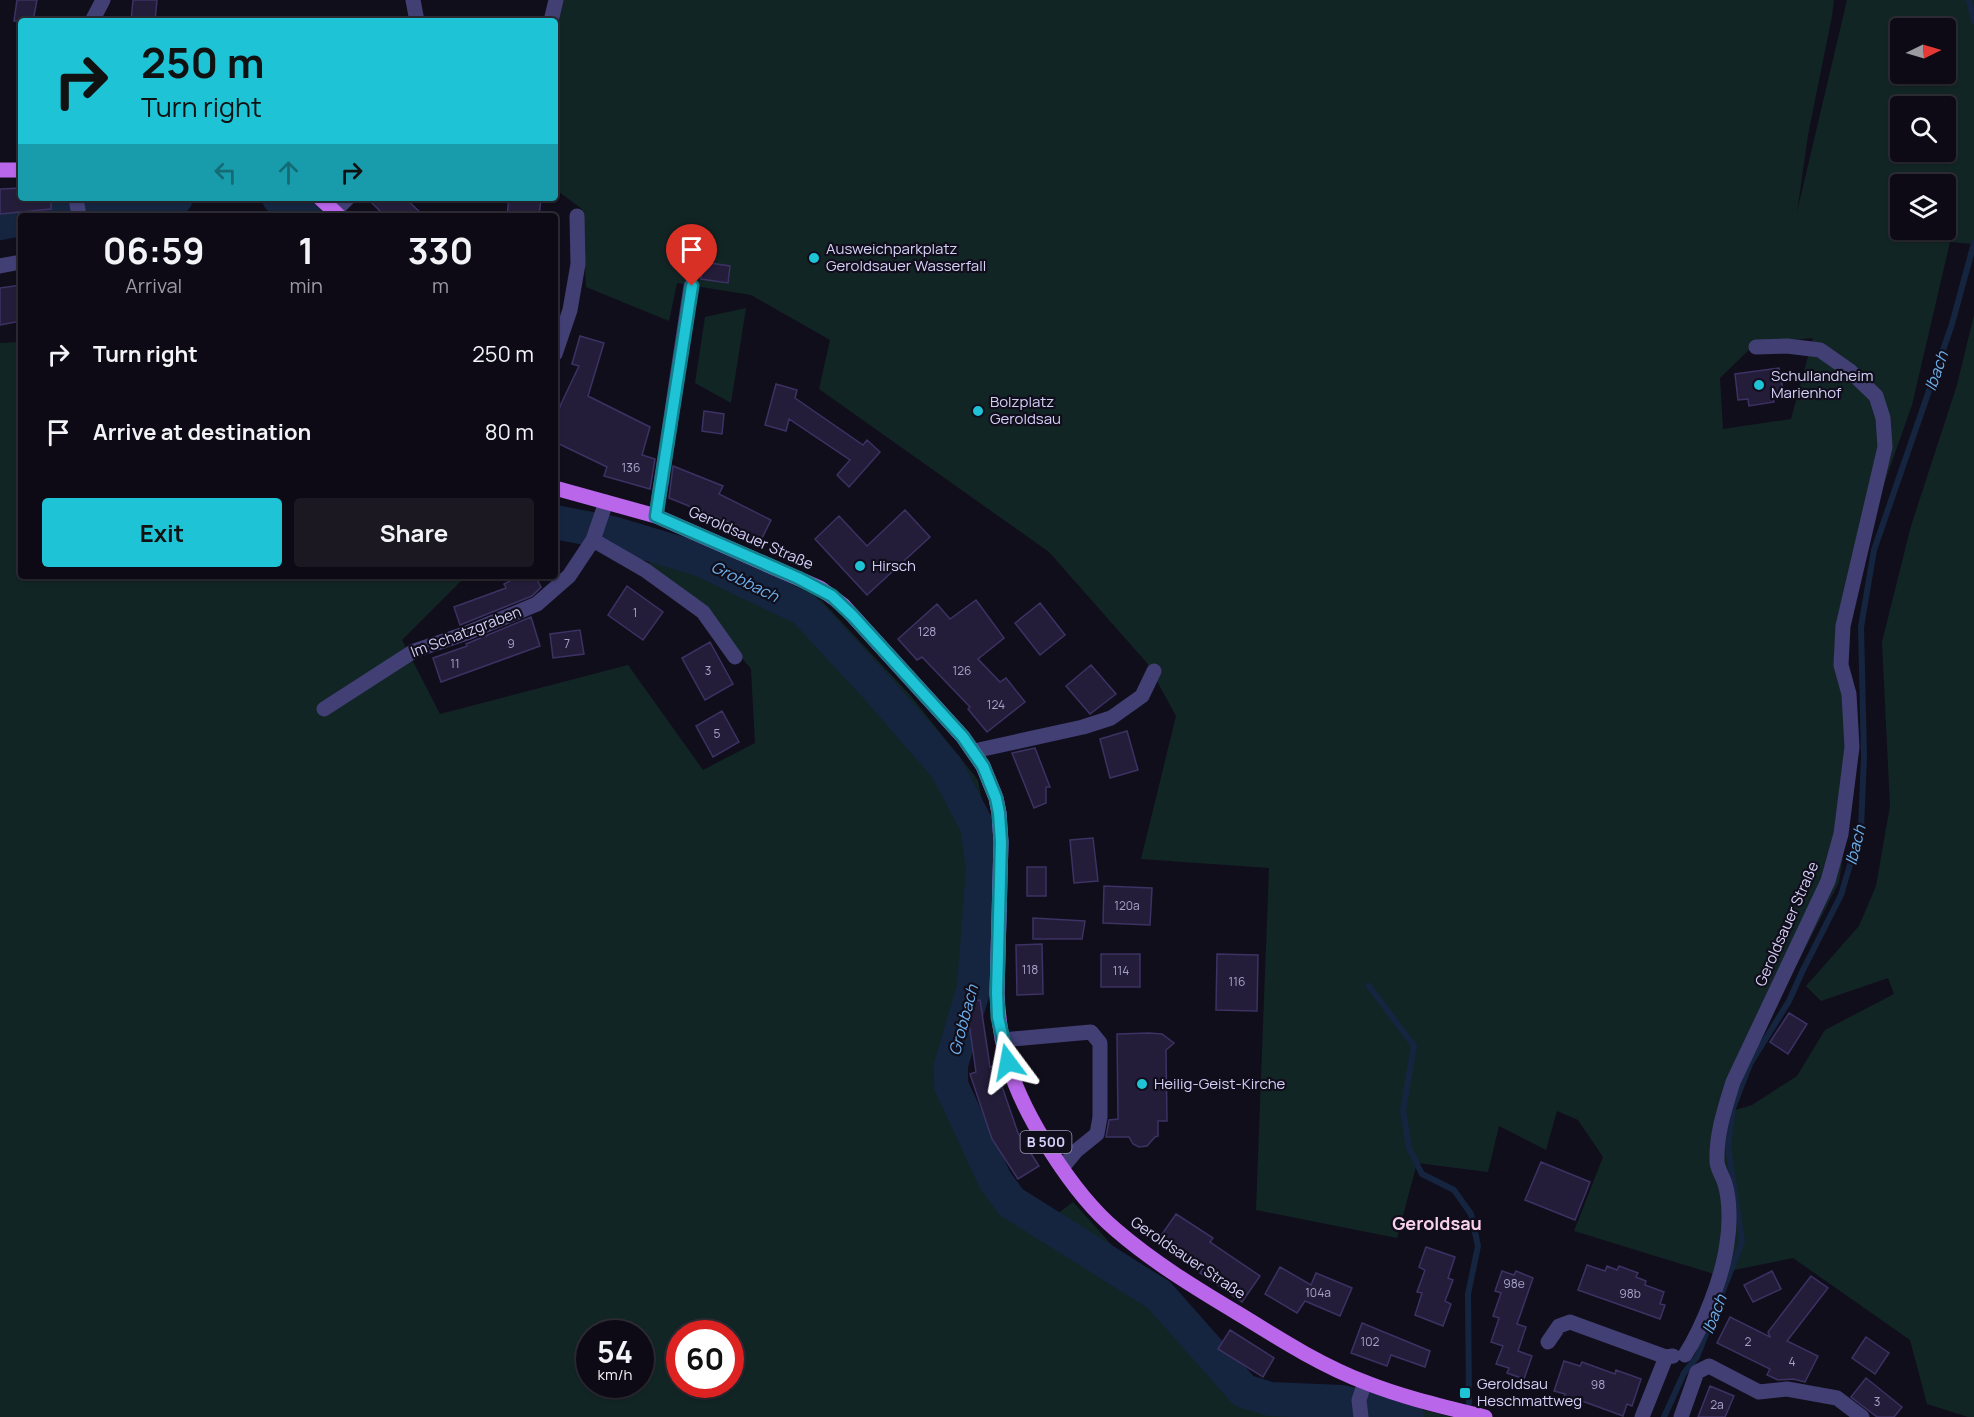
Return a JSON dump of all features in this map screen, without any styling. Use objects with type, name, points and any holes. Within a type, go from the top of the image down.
[{"type":"main road","points":[[0,170],[18,170]]},
{"type":"main road","points":[[323,201],[337,213]]},
{"type":"main road","name":"Geroldsauer Straße","points":[[558,489],[656,516],[798,578],[832,596],[865,629],[974,751],[996,798],[1000,828],[997,993],[1002,1040],[1015,1083],[1032,1118],[1062,1168],[1092,1208],[1115,1230],[1148,1255],[1306,1355],[1394,1393],[1485,1417]]},
{"type":"street","points":[[94,18],[103,0]]},
{"type":"street","points":[[413,0],[416,18]]},
{"type":"street","points":[[552,18],[556,0]]},
{"type":"street","points":[[558,345],[570,310],[578,264],[577,216]]},
{"type":"street","points":[[0,266],[18,263]]},
{"type":"street","points":[[656,516],[692,286]]},
{"type":"street","name":"Geroldsauer Straße","points":[[1681,1417],[1696,1339],[1713,1294],[1727,1243],[1726,1185],[1717,1165],[1718,1136],[1723,1112],[1733,1082],[1828,881],[1841,834],[1852,747],[1849,694],[1841,665],[1843,626],[1885,447],[1883,418],[1876,396],[1850,371],[1820,350],[1787,346],[1756,347]]},
{"type":"street","name":"Im Schatzgraben","points":[[324,708],[414,651],[467,633],[537,604],[569,576],[593,540],[606,502]]},
{"type":"street","points":[[593,540],[645,570],[703,612],[735,657]]},
{"type":"street","points":[[974,751],[1083,727],[1110,718],[1142,696],[1154,671]]},
{"type":"street","points":[[1002,1040],[1091,1032],[1100,1042],[1100,1117],[1097,1134],[1076,1151],[1062,1168]]},
{"type":"street","points":[[1548,1342],[1558,1326],[1570,1322],[1666,1357],[1709,1366],[1760,1392],[1787,1389],[1837,1398],[1862,1417]]},
{"type":"street","points":[[1642,1417],[1666,1357]]},
{"type":"street","points":[[1360,1417],[1359,1400],[1365,1382]]},
{"type":"green space","points":[[558,0],[1834,0],[1808,135],[1797,212],[1847,0],[1974,0],[1974,244],[1950,242],[1912,405],[1838,614],[1856,771],[1839,882],[1733,1082],[1718,1163],[1735,1110],[1752,1105],[1797,1076],[1825,1030],[1894,994],[1888,978],[1821,1001],[1806,986],[1859,926],[1876,886],[1890,806],[1882,642],[1911,526],[1957,385],[1974,315],[1974,1417],[1927,1404],[1910,1340],[1793,1258],[1714,1274],[1574,1231],[1603,1157],[1578,1120],[1557,1111],[1546,1150],[1499,1126],[1488,1172],[1417,1163],[1397,1238],[1256,1210],[1269,868],[1141,859],[1176,716],[1147,663],[1049,552],[819,389],[830,340],[751,295],[677,283],[669,321],[586,287],[582,209],[558,191],[558,18],[555,18]],"holes":[[[1813,338],[1791,419],[1723,429],[1720,378],[1755,344]]]},
{"type":"green space","points":[[746,308],[731,403],[695,383],[705,317]]},
{"type":"green space","points":[[18,342],[18,579],[463,579],[402,640],[440,714],[628,665],[703,770],[755,743],[751,669],[703,612],[645,570],[656,551],[752,588],[821,600],[910,695],[978,780],[988,834],[980,998],[966,1030],[958,1081],[1012,1193],[1049,1220],[1073,1202],[1129,1264],[1172,1299],[1245,1385],[1312,1417],[0,1417],[0,343]]},
{"type":"green space","points":[[1382,1399],[1451,1417],[1369,1417]]},
{"type":"building","points":[[17,0],[37,0],[34,18],[18,18],[18,21],[14,21]]},
{"type":"building","points":[[133,0],[157,0],[155,18],[131,18]]},
{"type":"building","points":[[18,188],[18,201],[51,201],[51,209],[0,214],[0,189]]},
{"type":"building","points":[[370,201],[408,201],[421,213],[382,213]]},
{"type":"building","points":[[509,201],[541,201],[539,213],[507,213]]},
{"type":"building","points":[[703,262],[730,266],[728,283],[701,279]]},
{"type":"building","points":[[18,285],[18,322],[0,325],[0,288]]},
{"type":"building","points":[[580,336],[604,343],[588,396],[650,427],[642,455],[655,459],[650,489],[604,476],[607,467],[558,443],[558,414],[579,366],[572,364]]},
{"type":"building","name":"Schullandheim Marienhof","points":[[1779,368],[1784,395],[1773,396],[1774,402],[1749,406],[1748,399],[1738,400],[1735,374]]},
{"type":"building","points":[[776,384],[797,390],[795,398],[863,445],[867,440],[880,452],[849,487],[837,475],[850,460],[789,419],[786,431],[765,425]]},
{"type":"building","points":[[704,411],[724,414],[722,434],[702,431]]},
{"type":"building","points":[[673,466],[723,486],[719,494],[771,520],[760,542],[729,526],[731,523],[669,498]]},
{"type":"building","points":[[905,510],[930,537],[867,595],[815,539],[839,516],[867,546]]},
{"type":"building","points":[[513,579],[537,579],[541,587],[532,596],[460,625],[454,607],[506,588],[504,584]]},
{"type":"building","points":[[627,586],[663,612],[643,640],[608,615]]},
{"type":"building","points":[[976,600],[1004,638],[978,659],[1000,682],[1006,678],[1025,702],[987,732],[968,709],[970,707],[922,657],[917,660],[898,639],[937,604],[950,619]]},
{"type":"building","points":[[1040,603],[1065,635],[1040,655],[1015,623]]},
{"type":"building","points":[[531,617],[540,646],[441,682],[433,658],[467,646],[466,644]]},
{"type":"building","points":[[580,630],[584,654],[553,658],[550,634]]},
{"type":"building","points":[[710,642],[733,684],[705,700],[682,658]]},
{"type":"building","points":[[1091,665],[1116,694],[1090,714],[1066,686]]},
{"type":"building","points":[[722,711],[739,742],[713,757],[696,726]]},
{"type":"building","points":[[1127,731],[1138,770],[1110,778],[1100,739]]},
{"type":"building","points":[[1035,748],[1050,787],[1046,787],[1046,803],[1034,808],[1012,753]]},
{"type":"building","points":[[1093,838],[1098,881],[1074,883],[1070,840]]},
{"type":"building","points":[[1027,867],[1046,867],[1046,896],[1027,896]]},
{"type":"building","points":[[1104,886],[1152,888],[1150,925],[1103,923]]},
{"type":"building","points":[[1033,918],[1085,921],[1082,939],[1033,939]]},
{"type":"building","points":[[1042,944],[1043,994],[1017,995],[1016,945]]},
{"type":"building","points":[[1101,954],[1140,954],[1140,987],[1101,987]]},
{"type":"building","points":[[1217,954],[1258,955],[1257,1011],[1216,1010]]},
{"type":"building","points":[[980,1000],[990,1067],[995,1066],[1018,1133],[1039,1166],[1018,1179],[992,1139],[970,1074],[976,1072],[966,1002]]},
{"type":"building","points":[[1789,1013],[1807,1024],[1788,1054],[1770,1042]]},
{"type":"building","name":"Heilig-Geist-Kirche","points":[[1117,1034],[1162,1034],[1174,1043],[1166,1050],[1167,1121],[1158,1121],[1158,1136],[1147,1146],[1139,1147],[1133,1144],[1129,1137],[1106,1137],[1109,1120],[1118,1119]]},
{"type":"building","points":[[1541,1162],[1590,1182],[1575,1220],[1525,1200]]},
{"type":"building","points":[[1176,1214],[1213,1238],[1210,1242],[1260,1276],[1242,1302],[1200,1273],[1204,1267],[1160,1237]]},
{"type":"building","points":[[1426,1247],[1455,1257],[1448,1278],[1453,1280],[1445,1301],[1451,1304],[1443,1326],[1415,1315],[1422,1293],[1417,1292],[1425,1270],[1419,1267]]},
{"type":"building","points":[[1587,1265],[1605,1271],[1607,1266],[1617,1270],[1619,1266],[1638,1273],[1636,1277],[1646,1281],[1645,1285],[1664,1292],[1660,1304],[1665,1305],[1660,1319],[1578,1290]]},
{"type":"building","points":[[1280,1267],[1311,1285],[1316,1273],[1352,1288],[1340,1316],[1305,1301],[1297,1313],[1265,1294]]},
{"type":"building","points":[[1502,1271],[1514,1275],[1516,1271],[1533,1278],[1517,1324],[1526,1327],[1518,1351],[1532,1356],[1524,1379],[1507,1373],[1509,1368],[1496,1364],[1503,1346],[1491,1342],[1499,1318],[1493,1316],[1501,1293],[1495,1291]]},
{"type":"building","points":[[1772,1271],[1781,1289],[1753,1302],[1744,1285]]},
{"type":"building","points":[[1811,1276],[1828,1288],[1787,1341],[1818,1356],[1805,1382],[1793,1379],[1778,1380],[1767,1375],[1770,1369],[1717,1343],[1730,1317],[1770,1337],[1768,1332]]},
{"type":"building","points":[[1362,1323],[1430,1351],[1425,1367],[1391,1355],[1387,1366],[1351,1353]]},
{"type":"building","points":[[1230,1330],[1274,1358],[1263,1377],[1218,1349]]},
{"type":"building","points":[[1866,1337],[1889,1353],[1875,1374],[1852,1358]]},
{"type":"building","points":[[1564,1361],[1580,1366],[1582,1362],[1615,1374],[1616,1370],[1641,1379],[1632,1406],[1627,1404],[1623,1416],[1582,1401],[1580,1405],[1563,1400],[1565,1394],[1554,1391]]},
{"type":"building","points":[[1866,1378],[1902,1407],[1894,1417],[1877,1417],[1851,1397]]},
{"type":"building","points":[[1710,1386],[1734,1396],[1725,1417],[1698,1417]]},
{"type":"waterway","name":"Ibach","points":[[1969,0],[1974,21]]},
{"type":"waterway","name":"Grobbach","points":[[49,213],[149,201]]},
{"type":"waterway","name":"Grobbach","points":[[289,201],[302,213]]},
{"type":"waterway","name":"Grobbach","points":[[0,223],[18,220]]},
{"type":"waterway","name":"Ibach","points":[[1664,1417],[1684,1373],[1697,1357],[1742,1242],[1728,1146],[1733,1108],[1750,1064],[1789,1001],[1841,895],[1861,828],[1864,757],[1861,627],[1874,550],[1952,324],[1974,243]]},
{"type":"waterway","name":"Grobbach","points":[[558,523],[612,533],[702,560],[804,609],[946,767],[977,826],[983,868],[974,988],[951,1065],[951,1085],[995,1180],[1011,1202],[1159,1295],[1244,1391],[1270,1399],[1342,1402],[1407,1417]]},
{"type":"waterway","points":[[1369,986],[1414,1046],[1403,1110],[1409,1148],[1422,1174],[1454,1190],[1471,1214],[1478,1246],[1468,1294],[1469,1403]]},
{"type":"place","name":"Ausweichparkplatz Geroldsauer Wasserfall","points":[[814,258]]},
{"type":"place","name":"Schullandheim Marienhof","points":[[1759,385]]},
{"type":"place","name":"Bolzplatz Geroldsau","points":[[978,411]]},
{"type":"place","name":"Hirsch","points":[[860,566]]},
{"type":"place","name":"Heilig-Geist-Kirche","points":[[1142,1084]]},
{"type":"place","name":"Geroldsau Heschmattweg","points":[[1465,1393]]},
{"type":"district","name":"Geroldsau","points":[[1437,1224]]},
{"type":"route","points":[[692,286],[656,516],[820,588],[832,596],[858,621],[974,751],[990,782],[999,813],[1001,842],[997,993],[998,1017],[1008,1062]]}]
